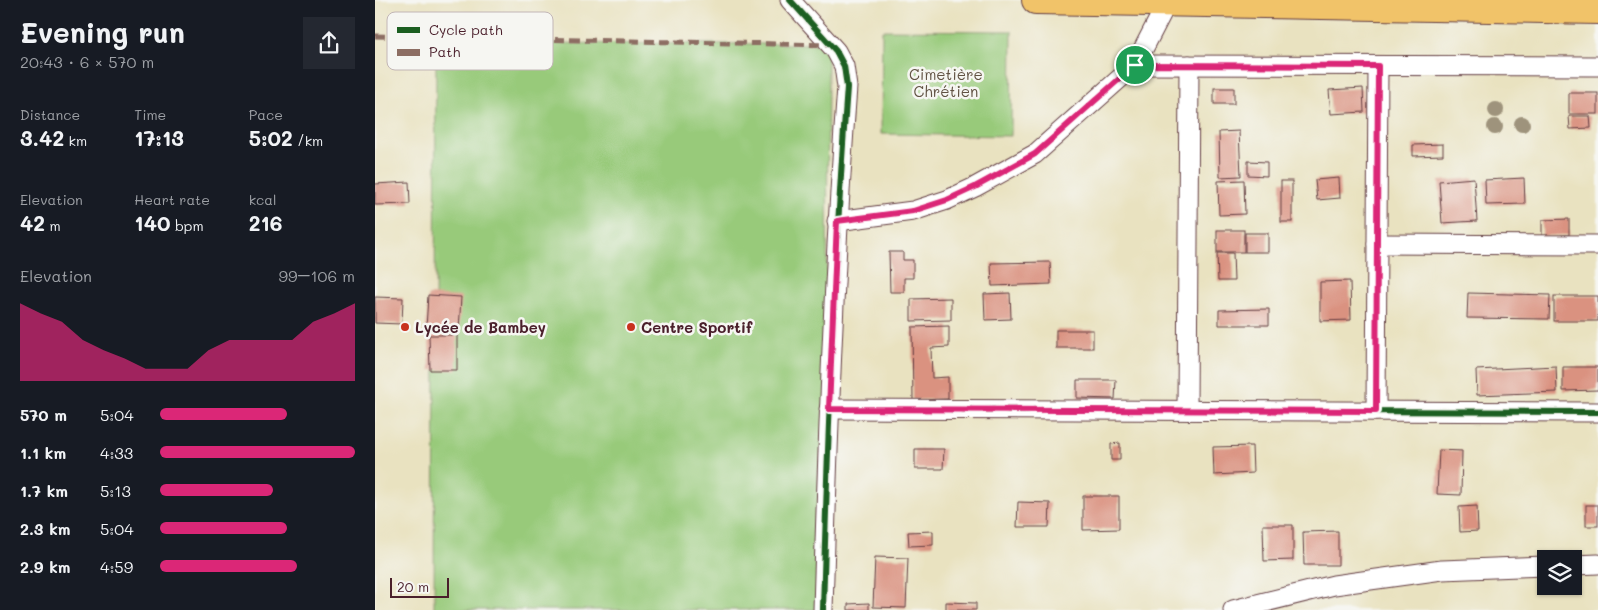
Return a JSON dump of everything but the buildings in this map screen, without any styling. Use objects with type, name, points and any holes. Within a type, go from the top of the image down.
[{"type":"main road","points":[[1036,0],[1370,2],[1598,10]]},
{"type":"street","points":[[790,0],[836,51],[844,66],[847,87],[837,221],[823,610]]},
{"type":"street","points":[[837,221],[913,211],[947,200],[1035,154],[1135,65],[1169,1]]},
{"type":"street","points":[[1135,65],[1598,66]]},
{"type":"street","points":[[1187,410],[1189,65]]},
{"type":"street","points":[[1376,411],[1378,66]]},
{"type":"street","points":[[1377,244],[1598,245]]},
{"type":"street","points":[[829,409],[1598,412]]},
{"type":"street","points":[[1582,565],[1598,564]]},
{"type":"street","points":[[1233,610],[1334,585],[1442,570],[1537,566]]},
{"type":"green space","name":"Cimetière Chrétien","points":[[882,30],[1012,31],[1011,136],[881,134]]},
{"type":"green space","name":"Centre Sportif","points":[[553,43],[828,44],[826,610],[434,610],[436,70],[553,70]]},
{"type":"marked path","points":[[375,36],[387,36]]},
{"type":"marked path","points":[[553,40],[830,45]]},
{"type":"cycle path","points":[[790,0],[836,51],[844,66],[847,87],[832,348],[823,610]]},
{"type":"cycle path","points":[[829,409],[1598,412]]},
{"type":"place","name":"Lycée de Bambey","points":[[405,327]]},
{"type":"place","name":"Centre Sportif","points":[[631,327]]},
{"type":"route","points":[[1135,65],[1378,66],[1376,411],[829,409],[837,221],[913,211],[947,200],[975,187],[1035,154],[1135,65]]}]
